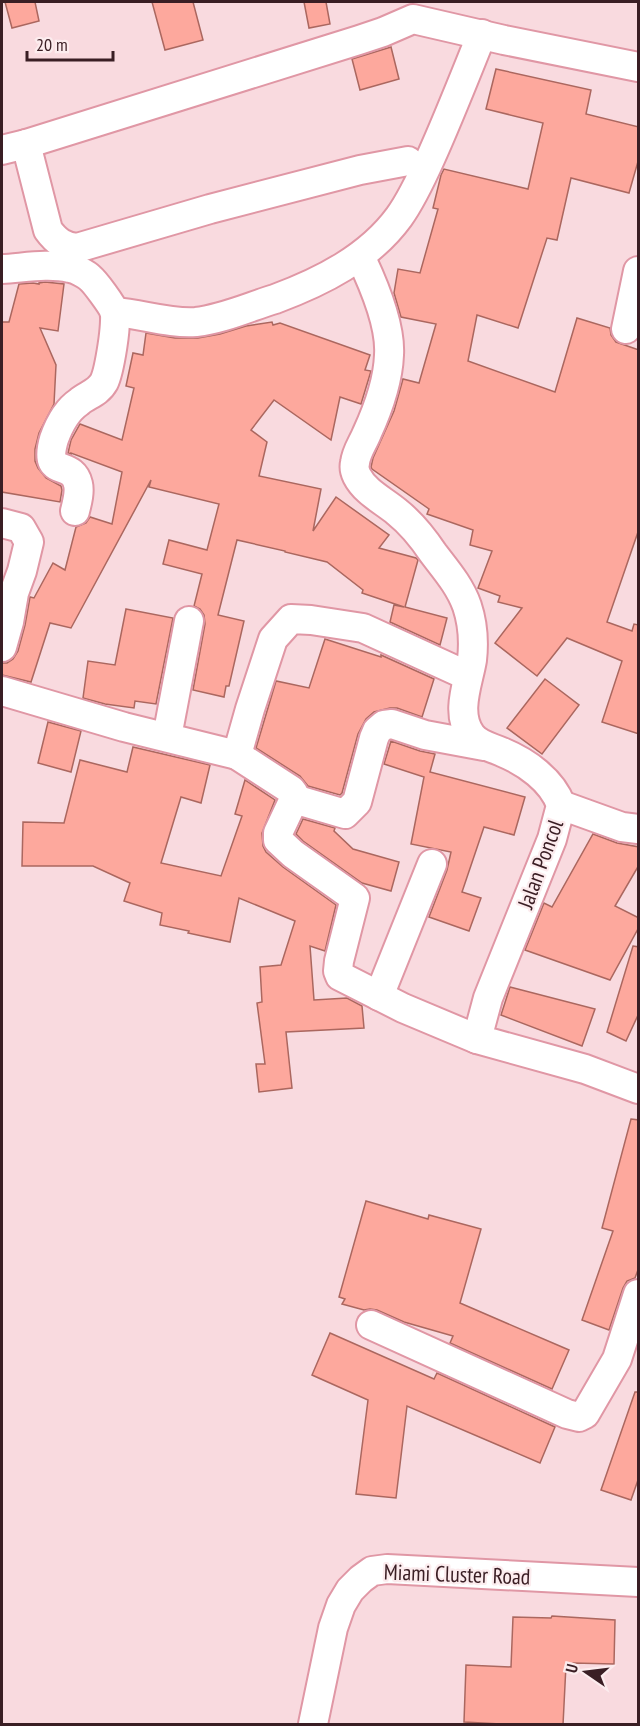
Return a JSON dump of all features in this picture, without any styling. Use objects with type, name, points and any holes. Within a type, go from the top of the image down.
[{"type":"street","points":[[408,161],[360,170],[210,209],[77,248],[63,245],[54,239],[48,230],[14,147],[375,35],[408,10],[482,34],[553,51],[639,67]]},
{"type":"street","points":[[115,312],[135,313],[173,322],[196,322],[219,317],[313,284],[360,256],[399,217],[413,194],[447,121],[482,34]]},
{"type":"street","name":"Jalan Poncol","points":[[360,256],[381,308],[388,336],[389,353],[383,389],[355,463],[356,474],[367,488],[399,513],[418,532],[459,587],[473,631],[472,659],[463,710],[464,724],[472,737],[484,746],[502,752],[533,770],[548,783],[561,805],[552,839],[488,998],[477,1039]]},
{"type":"street","points":[[2,269],[52,266],[71,268],[90,277],[115,312],[113,341],[104,382],[95,393],[80,400],[68,411],[55,436],[52,450],[52,462],[56,466],[71,471],[78,484],[75,511]]},
{"type":"street","points":[[627,329],[638,275]]},
{"type":"street","points":[[2,523],[21,528],[29,542],[14,593],[2,647]]},
{"type":"street","points":[[237,755],[273,639],[291,619],[363,628],[468,676]]},
{"type":"street","points":[[167,737],[189,621]]},
{"type":"street","points":[[2,691],[124,727],[237,755],[294,794],[294,799],[278,833],[278,840],[355,898],[338,971],[340,976],[403,1008],[477,1039],[585,1069],[639,1089]]},
{"type":"street","points":[[294,799],[345,814],[357,802],[374,738],[377,731],[384,725],[392,724],[424,735],[484,746]]},
{"type":"street","points":[[561,805],[622,827],[639,829]]},
{"type":"street","points":[[379,996],[432,864]]},
{"type":"street","points":[[371,1325],[567,1414],[579,1417],[585,1414],[617,1359],[639,1294]]},
{"type":"street","name":"Miami Cluster Road","points":[[313,1725],[333,1628],[341,1605],[350,1590],[372,1571],[387,1569],[639,1582]]},
{"type":"building","points":[[5,2],[35,2],[39,21],[12,28]]},
{"type":"building","points":[[152,2],[193,2],[203,40],[165,50]]},
{"type":"building","points":[[304,2],[326,2],[330,24],[309,28]]},
{"type":"building","points":[[391,47],[399,79],[360,90],[352,59]]},
{"type":"building","points":[[496,69],[591,90],[586,114],[639,127],[639,158],[629,193],[571,178],[557,240],[547,238],[518,328],[477,315],[468,361],[555,392],[577,318],[610,328],[611,335],[616,342],[639,350],[639,529],[607,622],[632,631],[634,624],[639,625],[639,734],[602,722],[622,661],[567,638],[537,676],[495,643],[522,608],[498,602],[500,596],[478,588],[492,551],[470,545],[473,530],[427,514],[429,509],[371,467],[394,411],[403,379],[419,383],[436,324],[401,317],[394,293],[398,269],[420,273],[438,209],[433,208],[444,169],[528,189],[543,123],[486,109]]},
{"type":"building","points":[[45,282],[64,284],[58,331],[40,328],[56,365],[54,404],[39,433],[35,461],[46,478],[61,486],[60,502],[2,492],[2,322],[9,322],[19,284]]},
{"type":"building","points":[[272,322],[273,325],[280,323],[370,355],[365,370],[371,371],[361,404],[340,397],[331,440],[274,400],[251,430],[267,442],[259,476],[321,489],[313,531],[336,497],[389,535],[379,548],[416,558],[418,560],[405,607],[447,618],[440,645],[390,622],[394,605],[404,607],[362,593],[363,590],[327,562],[237,540],[218,615],[244,621],[229,686],[226,686],[224,697],[193,690],[205,624],[204,615],[194,606],[202,574],[163,564],[169,540],[207,550],[219,504],[149,487],[151,480],[71,628],[50,623],[31,682],[2,675],[2,663],[13,659],[18,651],[30,597],[34,598],[53,563],[65,570],[76,527],[86,523],[90,517],[112,524],[122,472],[68,453],[71,440],[80,424],[122,440],[134,388],[126,386],[133,353],[143,355],[146,333],[175,338],[198,338]]},
{"type":"building","points":[[126,609],[173,618],[156,704],[135,701],[134,708],[83,698],[88,661],[115,665]]},
{"type":"building","points":[[325,639],[381,657],[381,655],[434,679],[422,717],[397,708],[390,708],[374,712],[366,719],[358,734],[340,795],[308,786],[300,776],[256,748],[276,681],[309,688]]},
{"type":"building","points":[[545,679],[579,705],[542,754],[507,728]]},
{"type":"building","points":[[48,722],[81,731],[71,772],[38,763]]},
{"type":"building","points":[[391,741],[435,754],[430,772],[525,797],[514,835],[484,827],[462,892],[481,898],[469,931],[429,917],[447,870],[451,852],[411,844],[424,777],[384,764]]},
{"type":"building","points":[[133,747],[210,765],[201,803],[181,797],[161,863],[221,876],[242,816],[235,814],[245,780],[275,800],[262,833],[266,852],[336,905],[325,951],[310,946],[314,1000],[347,998],[362,1006],[364,1028],[286,1032],[292,1088],[259,1092],[256,1064],[265,1064],[257,1003],[262,1002],[260,967],[281,965],[295,921],[239,898],[230,942],[160,925],[162,913],[124,901],[130,883],[93,866],[22,866],[23,822],[64,823],[80,760],[127,772]]},
{"type":"building","points":[[303,819],[335,828],[334,831],[353,849],[399,862],[391,891],[362,883],[303,841],[296,834]]},
{"type":"building","points":[[593,834],[617,843],[639,847],[639,865],[615,906],[639,918],[639,927],[610,980],[525,950],[544,903],[552,907]]},
{"type":"building","points":[[633,946],[639,947],[639,1013],[626,1041],[607,1032]]},
{"type":"building","points":[[510,987],[595,1009],[582,1046],[501,1015]]},
{"type":"building","points":[[631,1119],[639,1120],[639,1267],[635,1278],[627,1281],[623,1288],[609,1330],[582,1320],[613,1231],[602,1228]]},
{"type":"building","points":[[366,1201],[428,1219],[429,1215],[481,1229],[460,1303],[569,1350],[552,1389],[450,1343],[453,1336],[404,1322],[377,1310],[364,1310],[342,1304],[345,1299],[339,1297]]},
{"type":"building","points":[[330,1333],[434,1379],[437,1373],[555,1427],[540,1463],[407,1406],[396,1498],[356,1494],[368,1400],[312,1375]]},
{"type":"building","points":[[635,1392],[639,1392],[639,1477],[631,1500],[601,1490]]},
{"type":"building","points":[[552,1616],[615,1620],[614,1664],[573,1663],[573,1665],[566,1665],[563,1725],[464,1722],[466,1665],[511,1667],[513,1617],[551,1618]]}]
